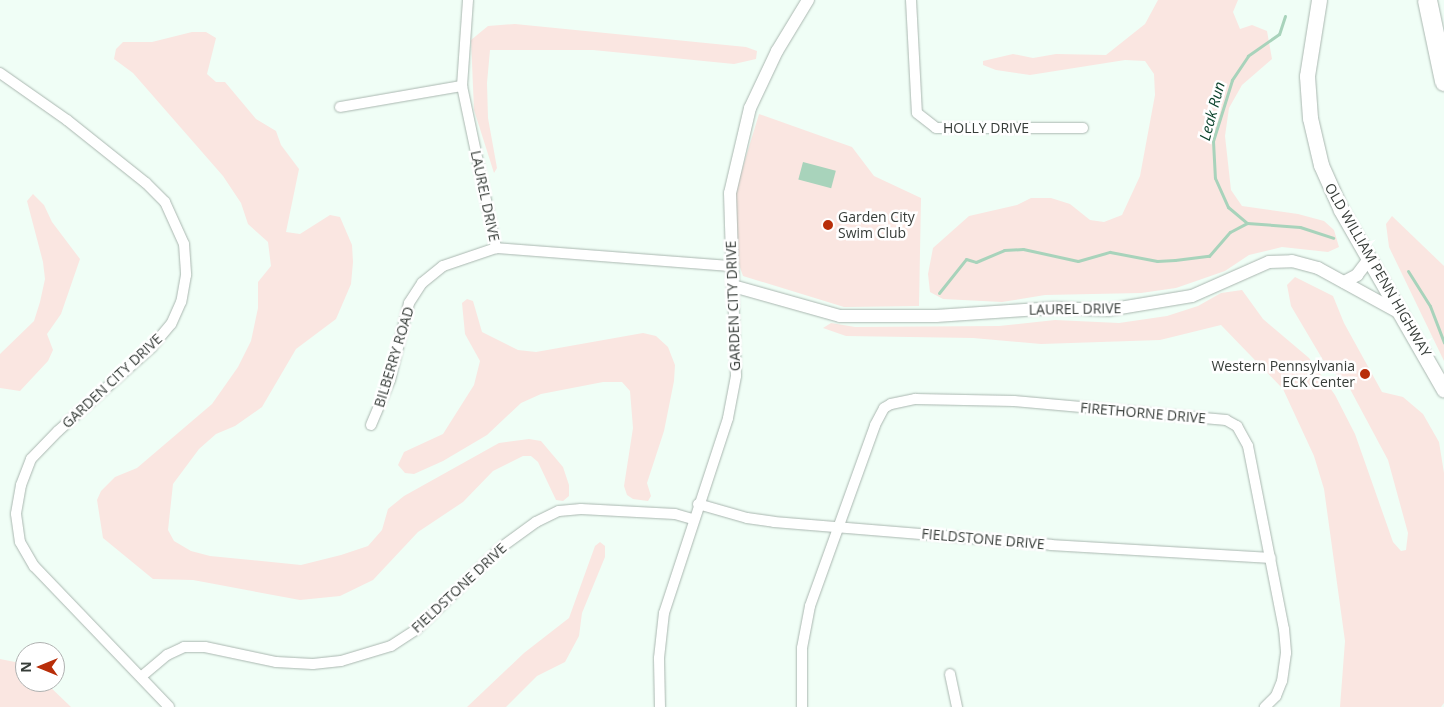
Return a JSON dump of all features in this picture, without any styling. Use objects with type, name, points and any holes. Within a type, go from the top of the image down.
[{"type":"highway","points":[[1427,0],[1444,81]]},
{"type":"main road","name":"OLD WILLIAM PENN HIGHWAY","points":[[1318,0],[1308,56],[1308,96],[1314,140],[1329,187],[1444,390]]},
{"type":"street","name":"LAUREL DRIVE","points":[[468,0],[462,86],[496,248],[731,266]]},
{"type":"street","name":"GARDEN CITY DRIVE","points":[[660,707],[659,658],[664,613],[693,519],[728,418],[736,376],[730,193],[750,108],[778,51],[808,0]]},
{"type":"street","name":"HOLLY DRIVE","points":[[912,0],[917,113],[936,128],[1083,128]]},
{"type":"street","name":"GARDEN CITY DRIVE","points":[[0,73],[67,120],[146,183],[165,202],[184,244],[186,275],[181,302],[171,324],[152,348],[58,431],[32,459],[21,485],[16,514],[20,542],[34,566],[142,676],[169,707]]},
{"type":"street","points":[[340,108],[462,86]]},
{"type":"street","name":"BILBERRY ROAD","points":[[371,425],[390,380],[409,303],[422,283],[443,266],[496,248]]},
{"type":"street","points":[[1344,282],[1357,275],[1369,259]]},
{"type":"street","name":"LAUREL DRIVE","points":[[733,286],[823,312],[860,317],[1126,309],[1192,296],[1256,267],[1280,261],[1304,263],[1344,282],[1400,313]]},
{"type":"street","name":"FIRETHORNE DRIVE","points":[[838,528],[884,408],[900,400],[1014,401],[1226,420],[1243,433],[1248,446],[1271,558],[1286,653],[1276,696],[1265,707]]},
{"type":"street","name":"FIELDSTONE DRIVE","points":[[698,504],[747,518],[838,528],[1271,558]]},
{"type":"street","name":"FIELDSTONE DRIVE","points":[[142,676],[167,655],[184,647],[205,647],[276,662],[313,664],[341,661],[391,646],[416,630],[503,546],[536,522],[559,511],[581,509],[675,514],[693,519]]},
{"type":"street","points":[[802,707],[800,676],[810,606],[838,528]]},
{"type":"street","points":[[950,674],[957,707]]},
{"type":"shaded area","points":[[1158,0],[1238,0],[1233,12],[1240,29],[1252,25],[1267,31],[1272,59],[1242,85],[1229,108],[1225,136],[1231,190],[1242,206],[1298,214],[1324,221],[1334,230],[1339,247],[1328,252],[1282,247],[1249,255],[1225,271],[1176,288],[1141,293],[1045,295],[1002,302],[943,299],[930,292],[928,274],[933,248],[969,216],[1017,205],[1031,198],[1051,198],[1070,204],[1090,220],[1104,222],[1122,215],[1140,176],[1155,95],[1154,74],[1145,61],[1125,60],[1030,75],[996,70],[983,65],[983,61],[1013,54],[1033,58],[1056,54],[1106,55],[1145,24]]},
{"type":"shaded area","points":[[515,24],[746,47],[757,51],[756,59],[734,64],[593,50],[490,50],[487,83],[488,118],[497,168],[494,173],[474,110],[471,40],[488,26]]},
{"type":"shaded area","points":[[192,32],[206,32],[216,38],[207,74],[216,82],[225,82],[256,119],[276,131],[281,145],[299,169],[286,232],[300,234],[330,215],[340,217],[352,245],[353,262],[351,284],[336,319],[296,349],[262,407],[235,426],[216,434],[199,449],[173,484],[168,530],[174,541],[191,551],[210,556],[301,565],[341,555],[368,546],[382,530],[388,509],[404,496],[499,443],[529,439],[541,441],[563,467],[569,485],[569,496],[563,501],[556,500],[538,462],[531,456],[523,456],[493,471],[463,502],[418,532],[373,580],[340,596],[300,600],[193,580],[153,579],[103,538],[97,500],[101,491],[115,477],[137,468],[212,404],[238,367],[251,341],[258,308],[258,282],[271,266],[268,242],[248,224],[241,203],[223,176],[133,73],[114,59],[116,49],[123,42],[152,42]]},
{"type":"shaded area","name":"Garden City Swim Club","points":[[759,114],[852,147],[874,176],[921,198],[919,306],[844,307],[743,276],[735,253],[734,196]]},
{"type":"shaded area","points":[[803,162],[836,171],[831,188],[798,179]]},
{"type":"shaded area","points":[[33,194],[44,205],[52,222],[80,259],[61,314],[47,334],[53,350],[48,361],[20,391],[0,388],[0,354],[34,321],[45,279],[43,262],[27,201]]},
{"type":"shaded area","points":[[1392,216],[1444,266],[1444,361],[1389,247],[1386,224]]},
{"type":"shaded area","points":[[1295,277],[1333,296],[1344,323],[1382,392],[1403,397],[1423,414],[1439,442],[1444,473],[1444,703],[1441,707],[1340,707],[1345,641],[1324,489],[1314,456],[1283,389],[1221,325],[1160,340],[1041,344],[973,338],[846,336],[823,328],[831,323],[855,327],[999,326],[1055,320],[1119,323],[1167,316],[1198,306],[1221,293],[1242,290],[1263,319],[1309,358],[1335,395],[1355,434],[1393,542],[1401,551],[1406,550],[1408,533],[1388,460],[1350,389],[1323,360],[1291,306],[1287,285]]},
{"type":"shaded area","points":[[467,299],[473,301],[482,332],[518,350],[536,352],[643,333],[656,336],[668,347],[675,365],[674,381],[664,431],[647,483],[651,496],[648,501],[633,499],[627,495],[624,486],[633,428],[630,391],[622,382],[603,382],[541,394],[521,403],[487,435],[443,461],[414,474],[405,473],[398,465],[404,452],[443,434],[474,385],[480,361],[465,334],[462,303]]},
{"type":"shaded area","points":[[600,542],[605,546],[605,557],[582,613],[579,636],[565,662],[537,676],[506,707],[467,707],[524,653],[569,618],[595,546]]},
{"type":"shaded area","points":[[0,659],[15,662],[15,692],[55,692],[71,707],[0,707]]},
{"type":"waterway","name":"Leak Run","points":[[1285,16],[1279,34],[1248,56],[1232,80],[1213,141],[1215,178],[1228,207],[1247,223],[1300,227],[1333,238]]},
{"type":"waterway","points":[[939,293],[966,259],[976,262],[1004,250],[1023,249],[1078,261],[1110,252],[1157,261],[1175,260],[1209,256],[1230,232],[1247,223]]},
{"type":"waterway","name":"Leak Run","points":[[1408,271],[1430,306],[1444,342]]},
{"type":"place","name":"Garden City Swim Club","points":[[828,225]]},
{"type":"place","name":"Western Pennsylvania ECK Center","points":[[1365,374]]}]
